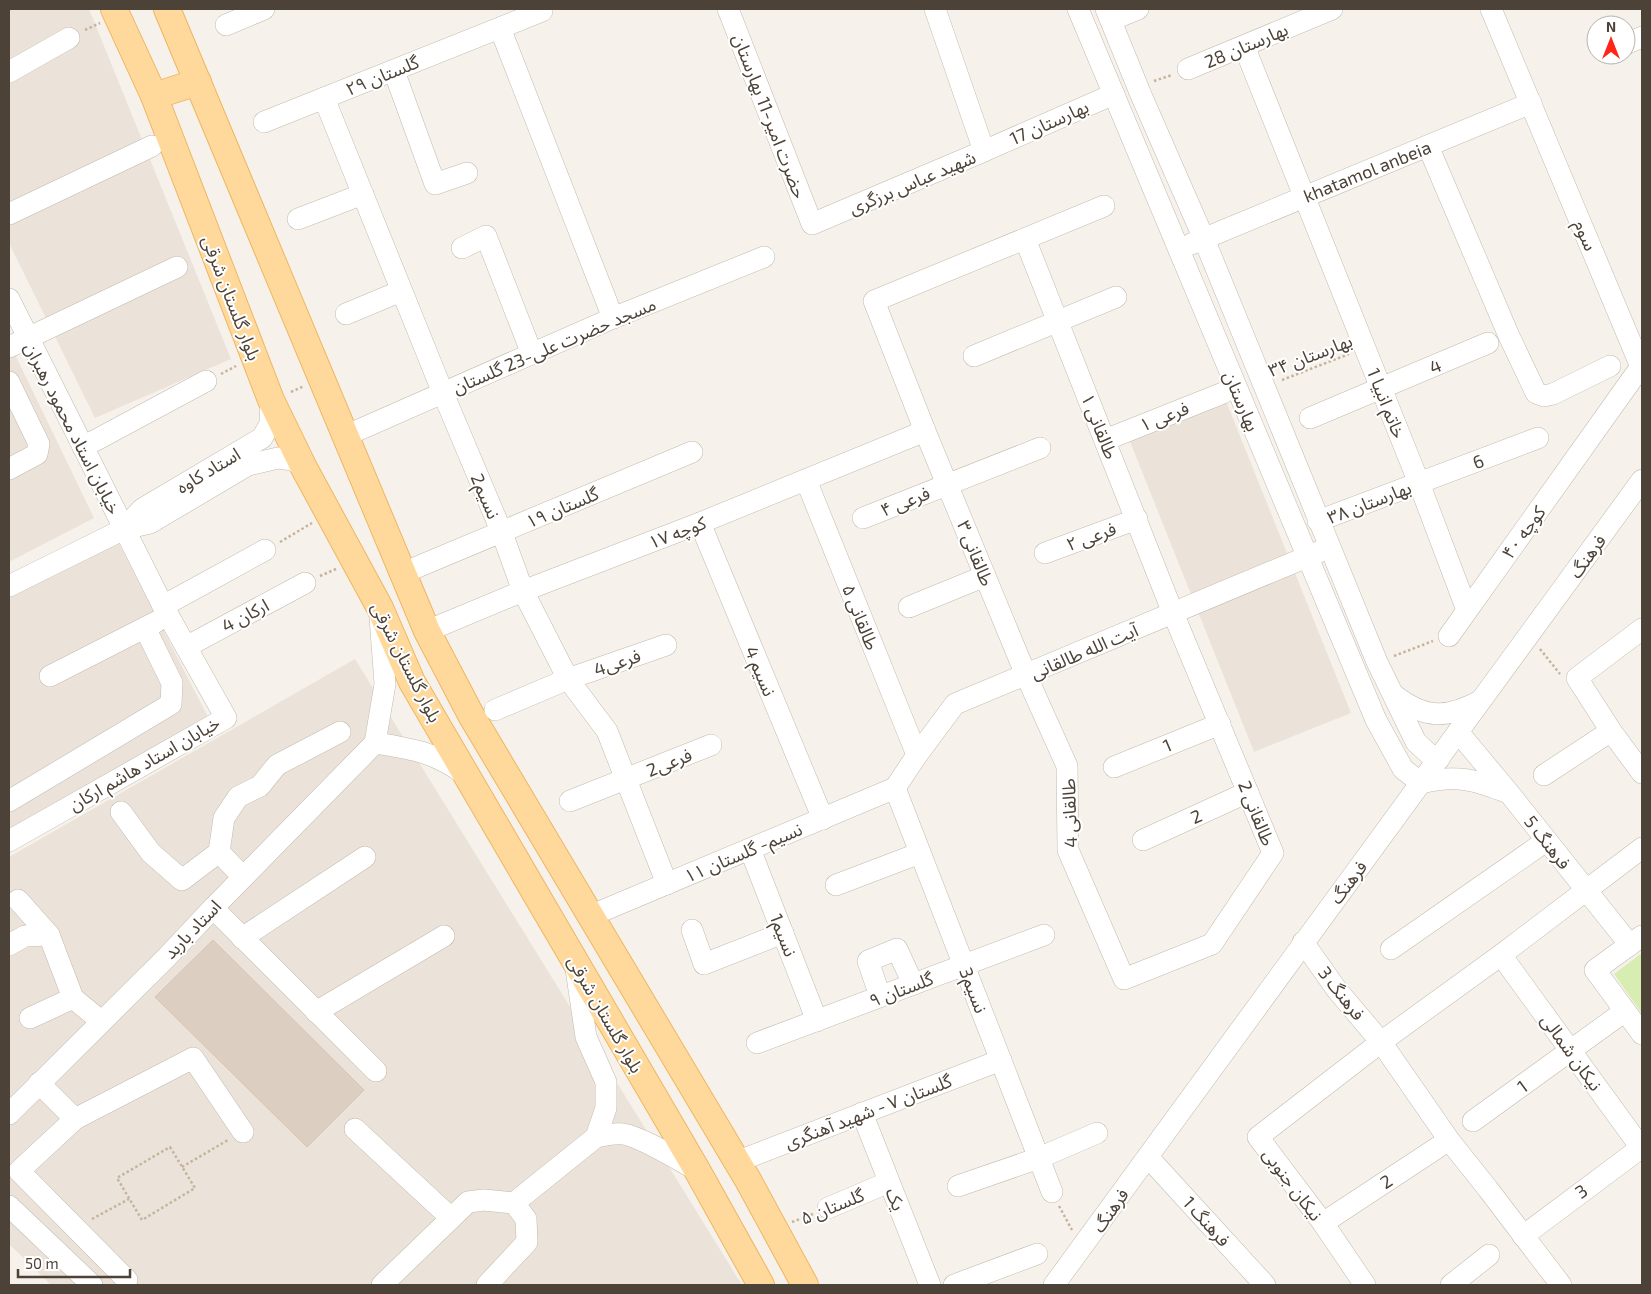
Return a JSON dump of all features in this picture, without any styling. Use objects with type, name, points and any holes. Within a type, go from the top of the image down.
[{"type":"main road","name":"بلوار گلستان شرقی","points":[[167,9],[427,631],[471,715],[748,1180],[805,1285]]},
{"type":"main road","name":"بلوار گلستان شرقی","points":[[116,11],[154,96],[270,400],[304,468],[380,608],[412,682],[697,1170],[761,1285]]},
{"type":"main road","points":[[154,96],[198,82]]},
{"type":"street","points":[[226,25],[264,9]]},
{"type":"street","name":"حضرت امیر-11 بهارستان","points":[[728,9],[812,224]]},
{"type":"street","name":"شهید عباس برزگری","points":[[812,224],[984,151],[935,9]]},
{"type":"street","name":"بهارستان","points":[[1078,9],[1376,720],[1403,769],[1421,783]]},
{"type":"street","points":[[1109,14],[1138,9]]},
{"type":"street","name":"بهارستان 28","points":[[1188,69],[1332,9]]},
{"type":"street","name":"سوم","points":[[1491,9],[1642,366]]},
{"type":"street","name":"گلستان ۲۹","points":[[264,122],[542,11]]},
{"type":"street","name":"بهارستان","points":[[1109,14],[1204,238],[1377,662],[1416,742],[1429,754],[1439,759]]},
{"type":"street","points":[[500,28],[614,318]]},
{"type":"street","points":[[9,72],[69,38]]},
{"type":"street","name":"خاتم انبیا 1","points":[[1244,46],[1419,483],[1467,610]]},
{"type":"street","points":[[394,70],[435,184],[467,173]]},
{"type":"street","name":"بهارستان 17","points":[[984,151],[1114,94]]},
{"type":"street","name":"نسیم2","points":[[324,98],[443,393],[502,533],[523,591],[568,679],[607,731],[667,884]]},
{"type":"street","name":"khatamol anbeia","points":[[1179,249],[1531,103]]},
{"type":"street","points":[[9,214],[152,146]]},
{"type":"street","points":[[1428,146],[1509,336],[1536,393],[1544,396],[1553,394],[1610,366]]},
{"type":"street","points":[[298,220],[362,194]]},
{"type":"street","points":[[1025,239],[1104,206]]},
{"type":"street","points":[[462,248],[486,236],[532,354]]},
{"type":"street","name":"طالقانی ۱","points":[[1025,239],[1173,613]]},
{"type":"street","name":"طالقانی ۳","points":[[1025,239],[874,301],[925,431],[1026,675]]},
{"type":"street","name":"مسجد حضرت علی-23 گلستان","points":[[345,436],[614,318],[764,256]]},
{"type":"street","points":[[9,347],[177,267]]},
{"type":"street","points":[[346,314],[402,291]]},
{"type":"street","points":[[974,356],[1116,297]]},
{"type":"street","name":"خیابان استاد محمود رهبران","points":[[9,299],[124,529]]},
{"type":"street","name":"4","points":[[1310,418],[1488,343]]},
{"type":"street","name":"کوچه ۴۰","points":[[1449,636],[1642,366]]},
{"type":"street","points":[[83,447],[206,381]]},
{"type":"street","points":[[9,382],[39,444],[37,454],[9,469]]},
{"type":"street","name":"فرعی ۱","points":[[1105,440],[1222,393]]},
{"type":"street","name":"استاد کاوه","points":[[124,529],[142,509],[262,438],[270,424],[270,400]]},
{"type":"street","name":"کوچه ۱۷","points":[[427,631],[523,591],[700,523],[925,431]]},
{"type":"street","name":"6","points":[[1419,483],[1538,438]]},
{"type":"street","name":"فرعی ۴","points":[[863,518],[1040,448]]},
{"type":"street","name":"گلستان ۱۹","points":[[403,573],[692,452]]},
{"type":"street","name":"استاد کاوه","points":[[9,586],[124,529],[150,523],[248,465],[278,458],[293,460],[304,468]]},
{"type":"street","name":"طالقانی ۵","points":[[806,480],[917,755]]},
{"type":"street","name":"بهارستان ۳۸","points":[[1318,521],[1419,483]]},
{"type":"street","name":"فرهنگ","points":[[1054,1285],[1082,1250],[1303,942],[1480,701],[1529,635],[1638,497]]},
{"type":"street","name":"فرعی ۲","points":[[1045,553],[1137,519]]},
{"type":"street","name":"نسیم 4","points":[[700,523],[823,818]]},
{"type":"street","name":"خیابان استاد هاشم ارکان","points":[[9,841],[226,718],[165,611],[124,529]]},
{"type":"street","name":"آیت الله طالقانی","points":[[895,788],[955,704],[1329,548]]},
{"type":"street","points":[[50,676],[145,628],[165,611],[265,550]]},
{"type":"street","points":[[909,608],[985,576]]},
{"type":"street","name":"ارکان 4","points":[[186,647],[305,583]]},
{"type":"street","points":[[380,608],[384,684],[375,743],[417,750],[449,763],[470,779]]},
{"type":"street","name":"طالقانی 2","points":[[1124,979],[1212,944],[1273,853],[1173,613]]},
{"type":"street","points":[[9,801],[172,704],[172,683],[145,628]]},
{"type":"street","points":[[1642,629],[1577,678],[1611,731],[1642,772]]},
{"type":"street","name":"فرعی4","points":[[494,710],[568,679],[666,644]]},
{"type":"street","name":"طالقانی 4","points":[[1026,675],[1067,766],[1068,850],[1124,979]]},
{"type":"street","points":[[1392,694],[1407,705],[1420,711],[1443,715],[1461,711],[1480,701]]},
{"type":"street","name":"1","points":[[1114,767],[1220,724]]},
{"type":"street","points":[[1544,775],[1611,731]]},
{"type":"street","points":[[121,812],[151,853],[182,880],[218,852],[224,818],[238,797],[260,786],[277,765],[340,732]]},
{"type":"street","name":"فرهنگ 5","points":[[1458,732],[1587,891],[1636,941]]},
{"type":"street","name":"استاد باربد","points":[[9,1114],[166,957],[375,743]]},
{"type":"street","name":"فرعی2","points":[[570,801],[711,745]]},
{"type":"street","points":[[1421,783],[1441,778],[1454,778],[1482,782],[1509,793]]},
{"type":"street","name":"نسیم- گلستان ۱۱","points":[[590,916],[895,788]]},
{"type":"street","name":"نسیم3","points":[[895,788],[1052,1192]]},
{"type":"street","name":"2","points":[[1143,840],[1248,792]]},
{"type":"street","points":[[1391,949],[1546,841]]},
{"type":"street","points":[[1381,1042],[1502,955],[1642,848]]},
{"type":"street","name":"نسیم1","points":[[750,849],[817,1020]]},
{"type":"street","points":[[218,852],[243,877]]},
{"type":"street","points":[[836,885],[920,853]]},
{"type":"street","points":[[242,938],[365,857]]},
{"type":"street","points":[[18,900],[49,935],[73,998],[101,1021]]},
{"type":"street","points":[[212,908],[376,1071]]},
{"type":"street","points":[[692,930],[704,964],[783,933]]},
{"type":"street","points":[[9,945],[25,936],[49,935]]},
{"type":"street","name":"گلستان ۹","points":[[757,1043],[1044,935]]},
{"type":"street","points":[[316,1012],[444,936]]},
{"type":"street","points":[[1636,941],[1595,970],[1642,1034]]},
{"type":"street","name":"فرهنگ 3","points":[[1303,942],[1337,990],[1381,1042],[1449,1140],[1560,1285]]},
{"type":"street","points":[[880,996],[868,961],[897,949],[913,984]]},
{"type":"street","name":"نیکان شمالی","points":[[1502,955],[1642,1148]]},
{"type":"street","points":[[575,961],[586,1037],[606,1082],[606,1108],[596,1137]]},
{"type":"street","points":[[30,1018],[73,998]]},
{"type":"street","points":[[1571,1050],[1625,1011]]},
{"type":"street","name":"نیکان جنوبی","points":[[1359,1283],[1323,1223],[1258,1137],[1381,1042]]},
{"type":"street","name":"1","points":[[1473,1121],[1571,1050]]},
{"type":"street","points":[[127,1280],[19,1171],[75,1119],[193,1058],[243,1132]]},
{"type":"street","name":"گلستان ۷ - شهید آهنگری","points":[[736,1162],[1001,1060]]},
{"type":"street","points":[[40,1083],[75,1119]]},
{"type":"street","name":"یک","points":[[862,1112],[930,1285]]},
{"type":"street","points":[[355,1129],[451,1218]]},
{"type":"street","points":[[958,1186],[1039,1158],[1097,1133]]},
{"type":"street","points":[[382,1285],[468,1202],[484,1200],[514,1203],[596,1137],[624,1134],[697,1170]]},
{"type":"street","name":"2","points":[[1323,1223],[1449,1140]]},
{"type":"street","name":"3","points":[[1523,1236],[1642,1148]]},
{"type":"street","name":"فرهنگ 1","points":[[1148,1157],[1265,1285]]},
{"type":"street","name":"گلستان ۵","points":[[828,1208],[889,1182]]},
{"type":"street","points":[[487,1285],[527,1242],[526,1219],[514,1203]]},
{"type":"street","points":[[9,1206],[92,1285]]},
{"type":"street","points":[[954,1285],[1037,1254]]},
{"type":"street","points":[[1451,1285],[1490,1255]]},
{"type":"path","points":[[69,38],[116,11]]},
{"type":"path","points":[[1138,86],[1188,69]]},
{"type":"path","name":"بهارستان ۳۴","points":[[1264,386],[1365,347]]},
{"type":"path","points":[[206,381],[254,356]]},
{"type":"path","points":[[270,400],[322,379]]},
{"type":"path","points":[[265,550],[328,513]]},
{"type":"path","points":[[305,583],[355,561]]},
{"type":"path","points":[[1529,635],[1565,679],[1577,678]]},
{"type":"path","points":[[1377,662],[1449,636]]},
{"type":"path","points":[[182,1167],[243,1132]]},
{"type":"path","points":[[170,1147],[182,1167],[195,1188],[142,1220],[117,1178],[170,1147]]},
{"type":"path","points":[[1052,1192],[1082,1250]]},
{"type":"path","points":[[75,1228],[129,1198]]},
{"type":"path","name":"گلستان ۵","points":[[775,1230],[828,1208]]},
{"type":"shaded area","points":[[9,9],[89,9],[231,359],[95,418],[9,243]]},
{"type":"shaded area","points":[[9,342],[94,518],[9,562]]},
{"type":"shaded area","points":[[1220,386],[1351,713],[1254,752],[1123,424]]},
{"type":"shaded area","points":[[116,538],[208,717],[9,833],[9,597]]},
{"type":"shaded area","points":[[355,659],[742,1285],[51,1285],[9,1244],[9,857]]},
{"type":"green space","points":[[1642,953],[1642,1014],[1614,974]]},
{"type":"building","points":[[213,940],[364,1090],[307,1147],[155,997]]}]
